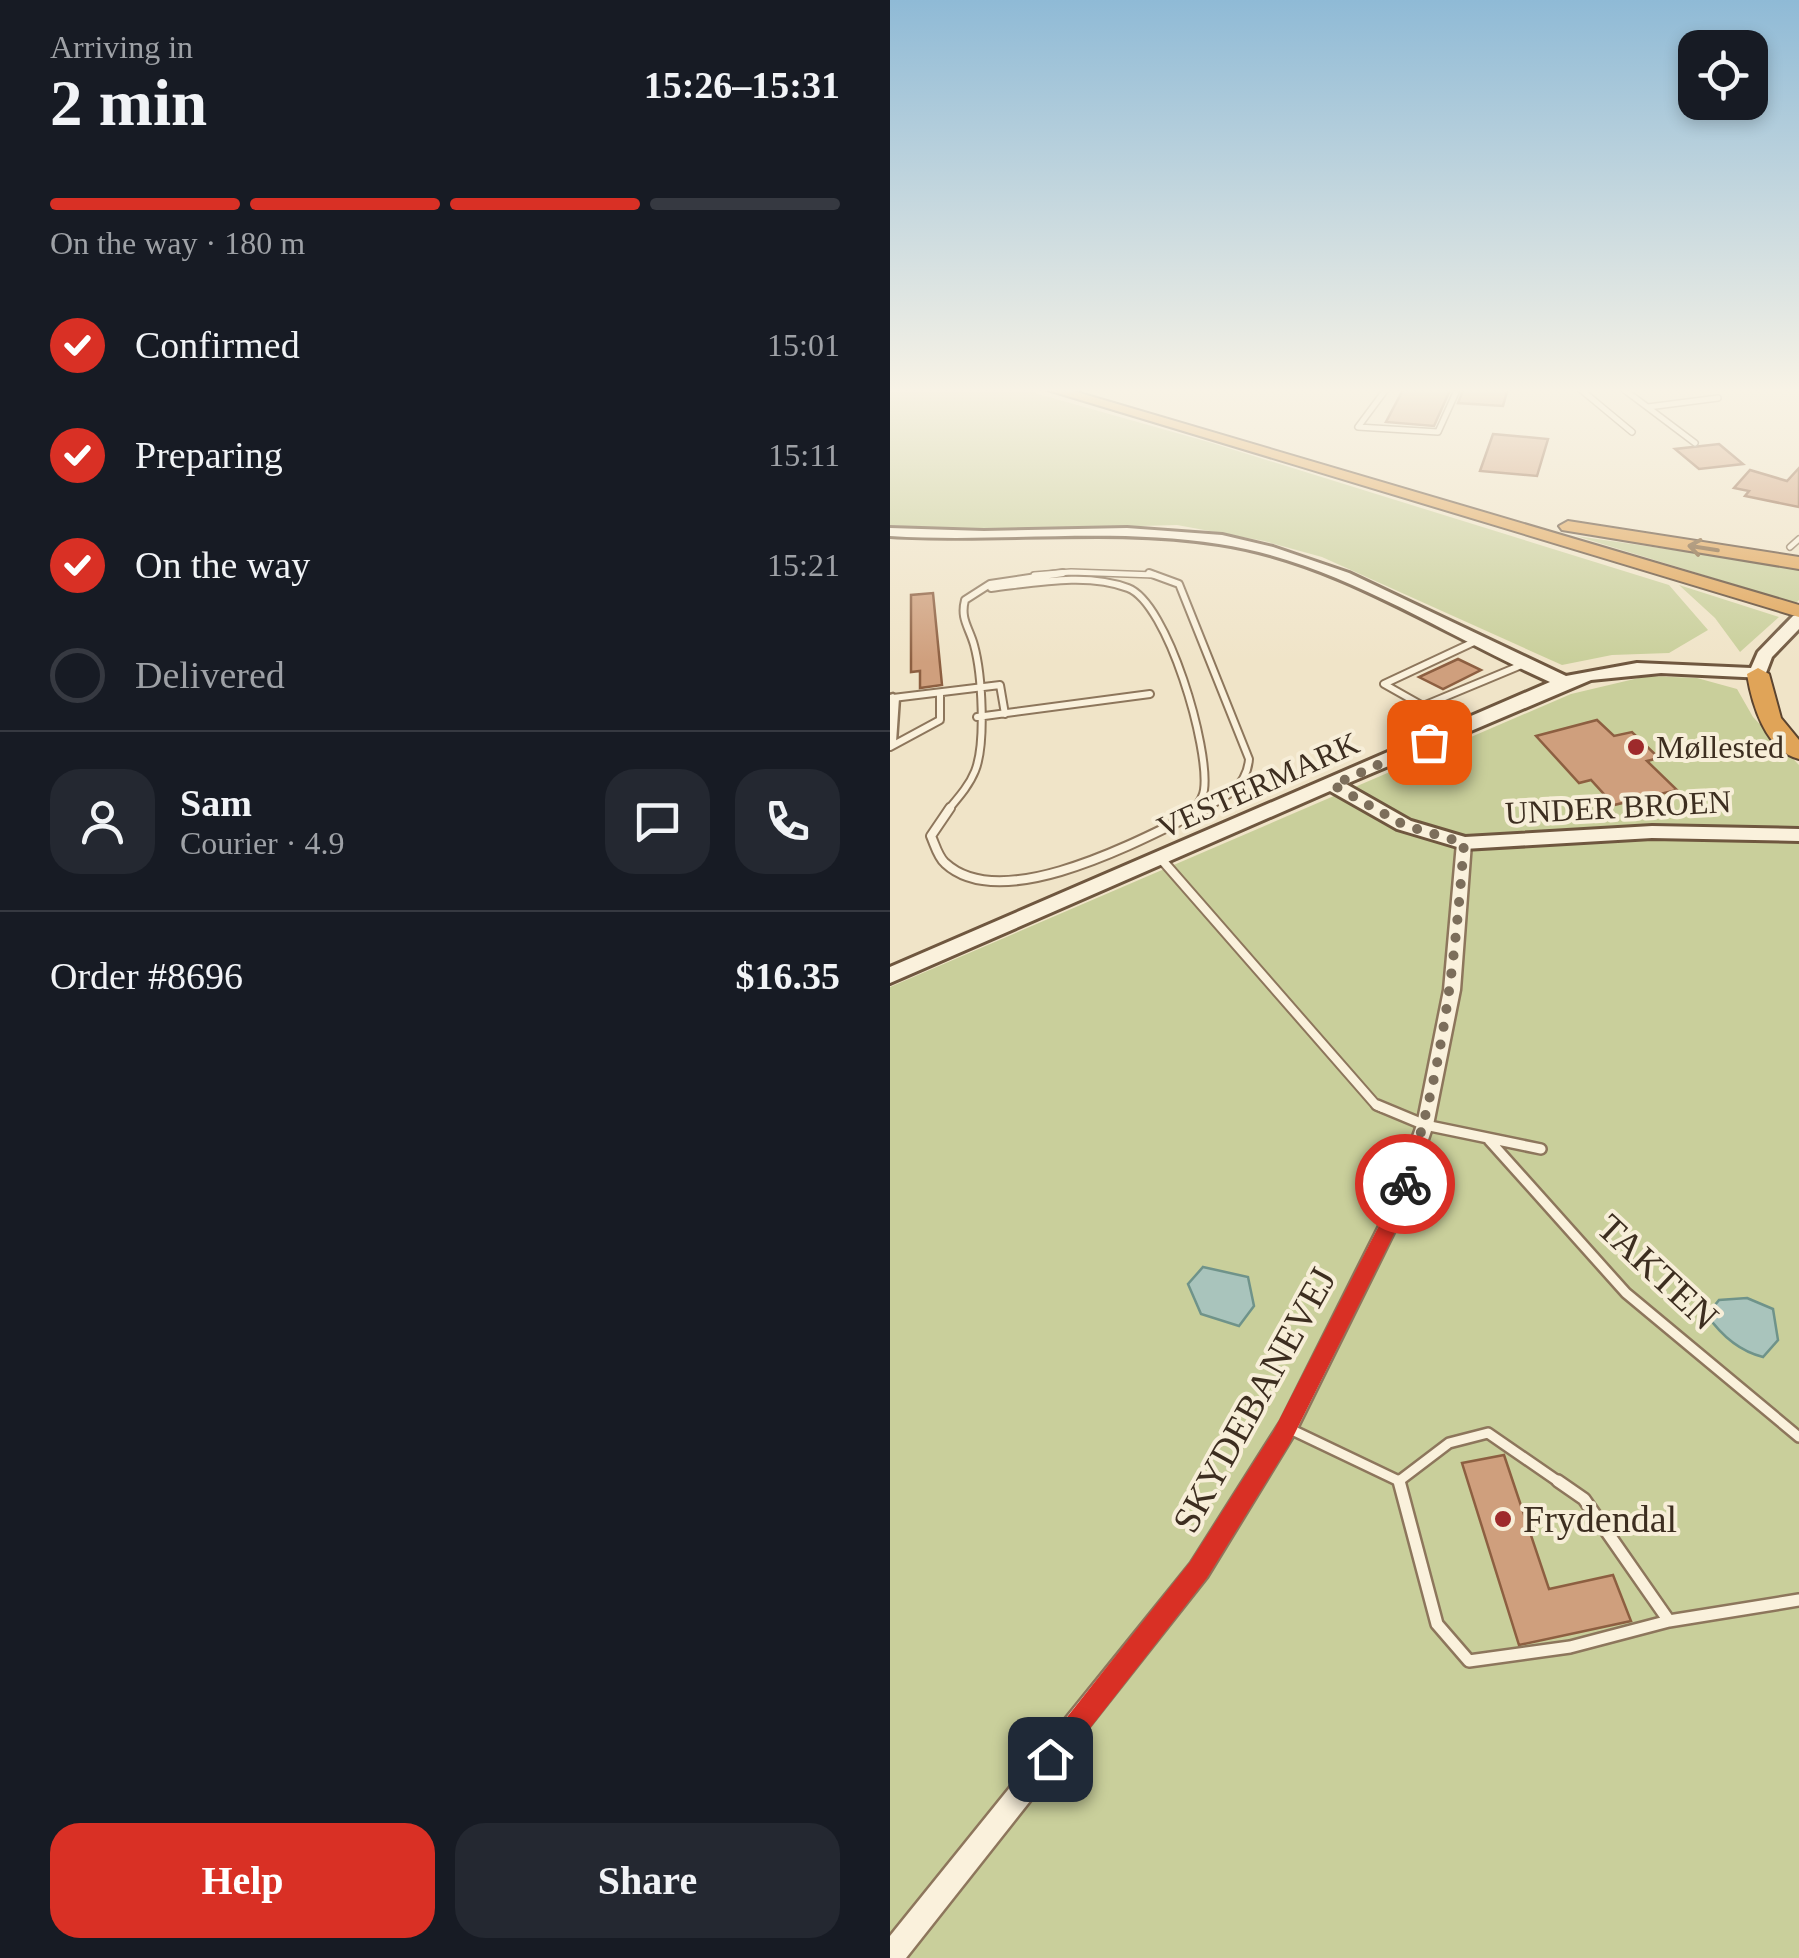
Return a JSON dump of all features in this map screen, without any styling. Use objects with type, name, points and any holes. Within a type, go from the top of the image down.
[{"type":"highway","points":[[1357,479],[1669,572],[1796,619]]},
{"type":"highway","points":[[1390,479],[1542,520],[1794,555]]},
{"type":"highway","points":[[1758,674],[1762,706],[1774,727],[1799,752]]},
{"type":"street","points":[[890,532],[962,537],[1156,533],[1266,549],[1320,568],[1565,682]]},
{"type":"street","points":[[1758,674],[1764,656],[1796,619]]},
{"type":"street","name":"VESTERMARK","points":[[892,973],[1162,860],[1565,682],[1620,668],[1661,666],[1758,674]]},
{"type":"street","points":[[890,745],[893,698]]},
{"type":"street","name":"UNDER BROEN","points":[[1333,785],[1404,825],[1464,843],[1652,832],[1799,835]]},
{"type":"street","name":"SKYDEBANEVEJ","points":[[890,1957],[1199,1570],[1288,1427],[1394,1214],[1425,1125],[1452,990],[1464,843]]},
{"type":"lane","points":[[1794,555],[1799,539]]},
{"type":"lane","points":[[1071,572],[1147,572],[1179,584],[1249,759],[1248,774],[1240,786],[1192,813],[1069,870],[1036,879],[1001,882],[956,870],[943,861],[931,836],[940,815],[976,773],[980,754],[977,688],[975,644],[962,614],[973,593],[1008,578],[1071,572]]},
{"type":"lane","points":[[981,589],[1080,582],[1130,589],[1142,596],[1159,616],[1202,746],[1204,792],[1192,813]]},
{"type":"lane","points":[[1476,641],[1384,684],[1423,706],[1524,664]]},
{"type":"lane","points":[[893,698],[1000,685],[1006,714]]},
{"type":"lane","points":[[890,745],[940,720],[940,692]]},
{"type":"lane","points":[[977,717],[1150,694]]},
{"type":"lane","points":[[1162,860],[1376,1106],[1425,1125],[1542,1149]]},
{"type":"lane","name":"TAKTEN","points":[[1488,1138],[1626,1293],[1799,1437]]},
{"type":"lane","points":[[1288,1427],[1399,1481],[1436,1624],[1469,1661],[1547,1653],[1642,1632],[1669,1621],[1799,1600]]},
{"type":"lane","points":[[1399,1481],[1449,1444],[1488,1433],[1584,1500],[1669,1621]]},
{"type":"green space","points":[[890,479],[1329,479],[1669,585],[1708,630],[1669,653],[1612,655],[1562,665],[1322,557],[1264,541],[1177,525],[968,531],[890,525]]},
{"type":"green space","points":[[1576,536],[1799,568],[1799,600],[1796,603]]},
{"type":"green space","points":[[1679,585],[1779,617],[1740,652],[1715,618]]},
{"type":"green space","points":[[1647,676],[1697,678],[1737,689],[1753,717],[1799,765],[1799,1958],[890,1958],[890,987],[1571,694]]},
{"type":"water","points":[[1203,1267],[1248,1277],[1254,1306],[1239,1326],[1201,1314],[1188,1284]]},
{"type":"water","points":[[1747,1298],[1773,1309],[1778,1340],[1763,1357],[1731,1341],[1707,1315],[1719,1300]]},
{"type":"building","points":[[1742,479],[1799,479],[1799,507],[1745,496],[1749,491],[1734,488]]},
{"type":"building","points":[[933,593],[942,685],[920,688],[920,671],[911,672],[911,595]]},
{"type":"building","points":[[1458,659],[1481,670],[1443,689],[1419,677]]},
{"type":"building","points":[[1597,720],[1614,736],[1632,732],[1659,758],[1647,761],[1677,790],[1614,805],[1591,780],[1579,783],[1536,736]]},
{"type":"building","name":"Frydendal","points":[[1504,1455],[1549,1589],[1613,1575],[1631,1621],[1519,1645],[1462,1463]]},
{"type":"way so far","points":[[1405,1184],[1425,1125],[1452,990],[1464,843],[1404,825],[1333,785],[1429,742]]},
{"type":"place","name":"Møllested","points":[[1636,747]]},
{"type":"place","name":"Frydendal","points":[[1503,1519]]},
{"type":"route","points":[[1050,1759],[1199,1570],[1288,1427],[1394,1214],[1405,1184]]}]
